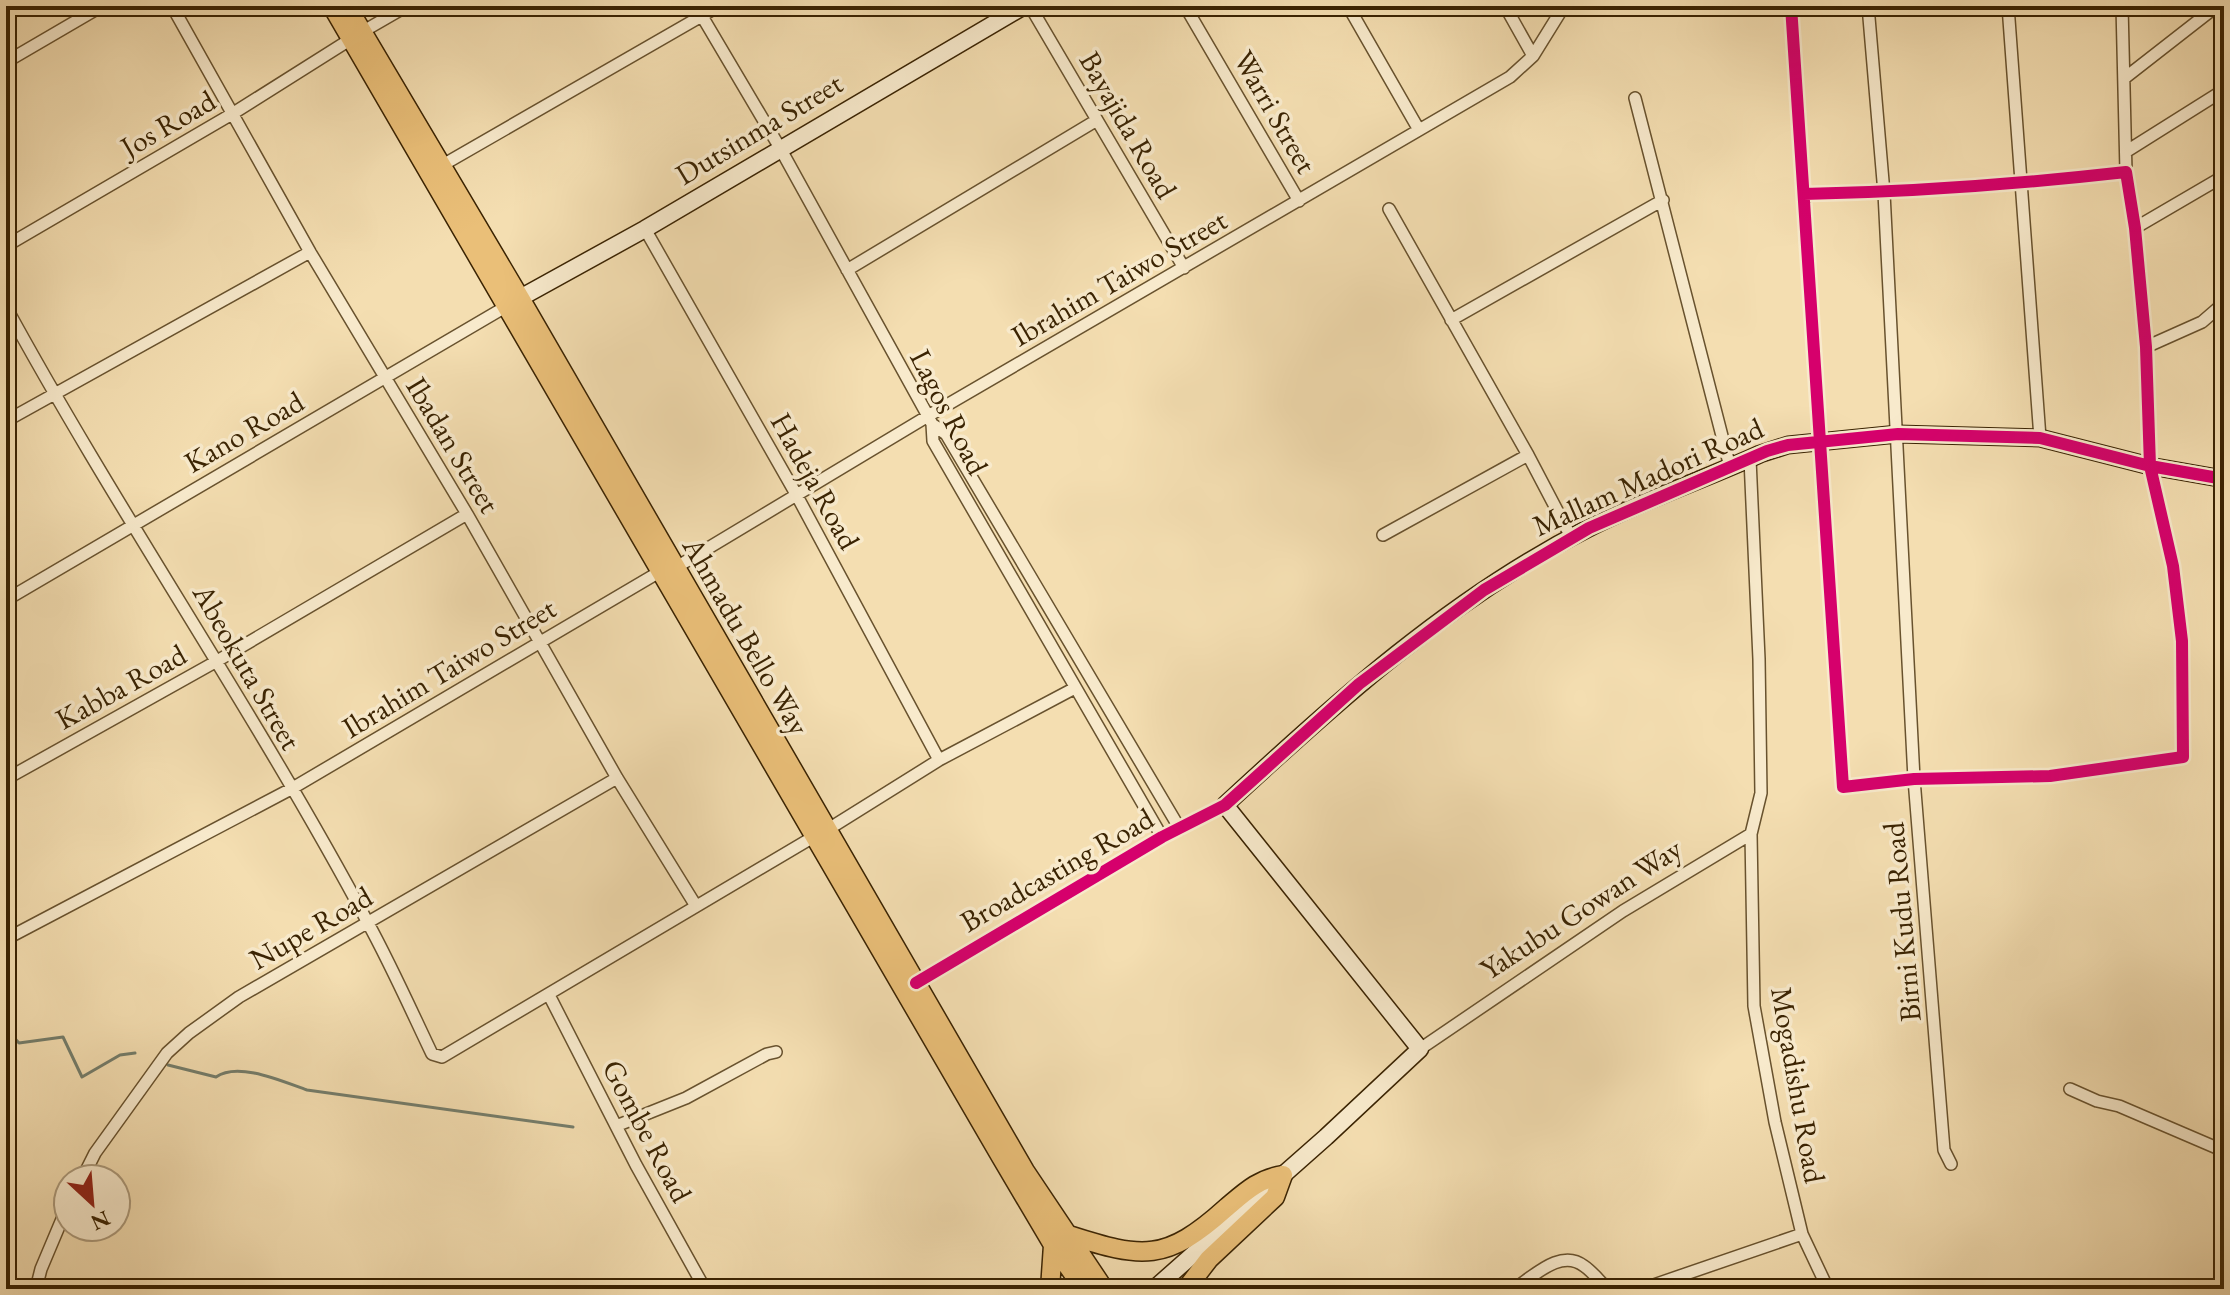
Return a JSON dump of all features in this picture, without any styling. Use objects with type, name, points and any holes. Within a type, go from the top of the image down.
[{"type":"main road","name":"Ahmadu Bello Way","points":[[332,6],[357,36],[441,166],[514,302]]},
{"type":"main road","name":"Ahmadu Bello Way","points":[[347,6],[357,36],[821,833],[1061,1240],[1092,1285]]},
{"type":"main road","name":"Ahmadu Bello Way","points":[[821,833],[916,983],[1025,1171],[1061,1240]]},
{"type":"main road","points":[[1050,1289],[1061,1240],[1121,1251],[1153,1251],[1179,1244],[1200,1231],[1258,1181],[1283,1175]]},
{"type":"main road","points":[[1186,1289],[1209,1259],[1275,1197],[1283,1175]]},
{"type":"street","points":[[6,62],[102,6]]},
{"type":"street","name":"Ibadan Street","points":[[172,6],[310,252],[467,514],[617,778],[696,906]]},
{"type":"street","name":"Jos Road","points":[[6,246],[232,114],[407,6]]},
{"type":"street","points":[[441,166],[699,11],[719,6]]},
{"type":"street","name":"Bayajida Road","points":[[1027,6],[1184,268]]},
{"type":"street","name":"Dutsinma Street","points":[[514,302],[1027,6]]},
{"type":"street","name":"Warri Street","points":[[1185,6],[1299,201]]},
{"type":"street","points":[[1348,6],[1419,130]]},
{"type":"street","points":[[1505,6],[1533,56]]},
{"type":"street","name":"Ibrahim Taiwo Street","points":[[6,939],[291,789],[796,494],[930,420],[1510,77],[1533,56],[1564,6]]},
{"type":"street","points":[[1791,6],[1843,787],[1914,779],[2050,776],[2183,757],[2182,641],[2173,566],[2150,466],[2146,347],[2135,228],[2126,172],[2122,6]]},
{"type":"street","name":"Birni Kudu Road","points":[[1868,6],[1884,193],[1914,779],[1944,1150],[1951,1164]]},
{"type":"street","points":[[2008,6],[2040,438]]},
{"type":"street","points":[[2126,77],[2217,6]]},
{"type":"street","name":"Lagos Road","points":[[699,11],[780,148],[930,420],[933,441],[1162,837]]},
{"type":"street","points":[[2127,151],[2224,90]]},
{"type":"street","points":[[1635,98],[1730,467]]},
{"type":"street","points":[[847,270],[1097,120]]},
{"type":"street","points":[[1804,194],[1884,193],[2126,172]]},
{"type":"street","points":[[2135,228],[2224,176]]},
{"type":"street","points":[[1451,320],[1663,200]]},
{"type":"street","points":[[1389,209],[1571,537]]},
{"type":"street","name":"Hadeja Road","points":[[645,229],[796,494],[939,760]]},
{"type":"street","points":[[6,421],[310,252]]},
{"type":"street","name":"Kano Road","points":[[6,600],[514,302]]},
{"type":"street","points":[[2146,347],[2202,322],[2224,303]]},
{"type":"street","name":"Abeokuta Street","points":[[6,307],[54,394],[217,661],[369,923],[432,1054],[442,1057],[549,995]]},
{"type":"street","points":[[930,420],[946,434],[1180,829]]},
{"type":"street","name":"Mallam Madori Road","points":[[1225,805],[1359,684],[1484,590],[1571,537],[1788,445],[1898,434],[2040,438],[2150,466],[2224,479]]},
{"type":"street","points":[[1383,535],[1528,455]]},
{"type":"street","points":[[1750,459],[1759,659],[1761,793],[1751,834]]},
{"type":"street","name":"Kabba Road","points":[[6,779],[217,661],[467,514]]},
{"type":"street","points":[[549,995],[939,760],[1075,688]]},
{"type":"street","name":"Nupe Road","points":[[90,1163],[151,1073],[189,1033],[239,997],[617,778]]},
{"type":"street","points":[[1225,805],[1420,1049]]},
{"type":"street","name":"Broadcasting Road","points":[[916,983],[1162,837],[1225,805]]},
{"type":"street","name":"Yakubu Gowan Way","points":[[1145,1289],[1158,1285],[1420,1049],[1623,911],[1751,834]]},
{"type":"street","name":"Mogadishu Road","points":[[1751,834],[1754,1006],[1775,1122],[1802,1234],[1828,1289]]},
{"type":"street","name":"Gombe Road","points":[[549,995],[705,1289]]},
{"type":"street","points":[[616,1126],[686,1098],[776,1052]]},
{"type":"street","points":[[2070,1089],[2097,1101],[2119,1106],[2224,1151]]},
{"type":"street","points":[[1642,1289],[1802,1234]]},
{"type":"street","points":[[36,1289],[52,1243]]},
{"type":"street","points":[[1514,1289],[1559,1260],[1571,1259],[1583,1264],[1608,1289]]},
{"type":"waterway","points":[[6,1029],[19,1043],[63,1037],[82,1077],[120,1055],[135,1053]]},
{"type":"waterway","points":[[168,1065],[216,1077],[236,1071],[248,1072],[307,1090],[573,1127]]},
{"type":"cycle path","points":[[1791,6],[1843,787],[1914,779],[2050,776],[2183,757],[2182,641],[2173,566],[2150,466],[2146,347],[2135,228],[2126,172],[1965,187],[1804,194]]},
{"type":"cycle path","points":[[916,983],[1162,837],[1225,805],[1359,684],[1484,590],[1589,528],[1767,451],[1788,445],[1898,434],[2040,438],[2150,466],[2224,479]]}]
